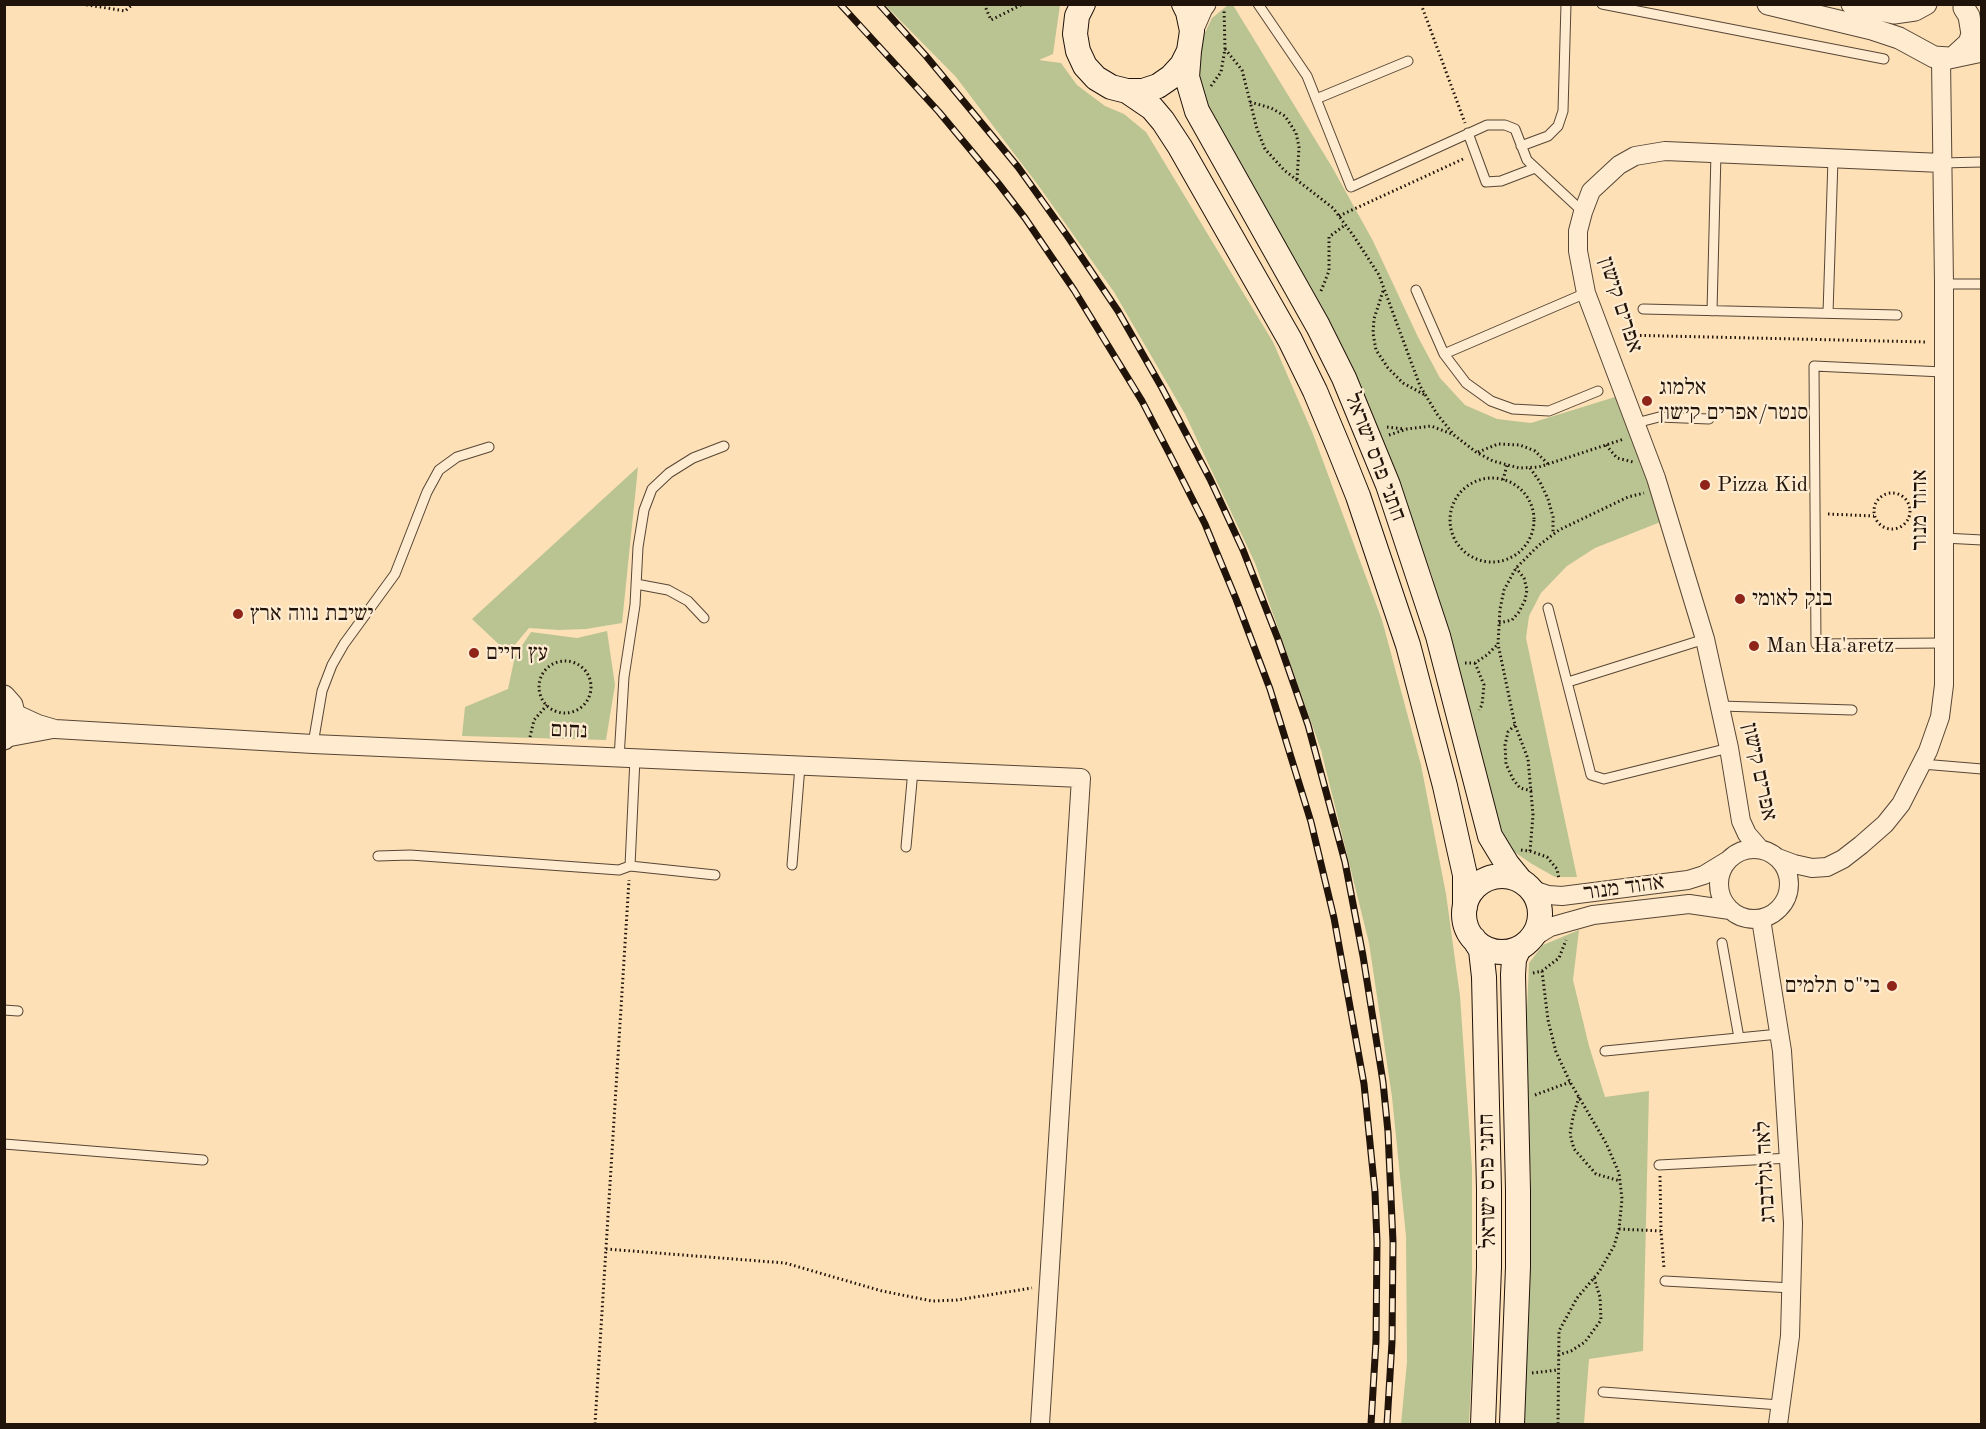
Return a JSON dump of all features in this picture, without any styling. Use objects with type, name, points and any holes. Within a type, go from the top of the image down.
[{"type":"main road","name":"חתני פרס ישראל","points":[[1184,4],[1188,12],[1190,41],[1187,77],[1197,111],[1307,306],[1344,378],[1376,454],[1413,558],[1444,660],[1490,836],[1525,884]]},
{"type":"main road","name":"חתני פרס ישראל","points":[[1078,11],[1075,34],[1078,51],[1085,66],[1096,78],[1111,87],[1127,91],[1152,108],[1163,121],[1290,340],[1315,391],[1376,547],[1411,657],[1445,786],[1465,876],[1465,907]]},
{"type":"main road","points":[[1127,91],[1143,91],[1158,86],[1171,77],[1182,65],[1190,41]]},
{"type":"main road","points":[[1497,876],[1509,876],[1525,884],[1537,898],[1540,909],[1540,920],[1536,931],[1524,944],[1507,951],[1495,951],[1484,947],[1474,939],[1465,919],[1465,907],[1472,891],[1486,879],[1497,876]]},
{"type":"main road","name":"חתני פרס ישראל","points":[[1474,939],[1481,950],[1484,977],[1489,1190],[1489,1267],[1483,1425]]},
{"type":"main road","name":"חתני פרס ישראל","points":[[1512,1425],[1518,1267],[1513,975],[1514,959],[1524,944]]},
{"type":"street","points":[[1190,41],[1205,4]]},
{"type":"street","points":[[1768,4],[1872,29],[1899,38],[1927,54],[1949,57],[1982,51]]},
{"type":"street","points":[[1852,4],[1894,13],[1916,10],[1925,5]]},
{"type":"street","points":[[1921,49],[1913,32],[1917,13],[1925,5]]},
{"type":"street","points":[[1949,57],[1969,43],[1972,34],[1969,16],[1962,6]]},
{"type":"street","points":[[1962,6],[1982,23]]},
{"type":"street","name":"אהוד מנור","points":[[1778,858],[1812,868],[1827,867],[1843,859],[1885,824],[1901,804],[1922,764],[1940,717],[1944,685],[1942,163],[1949,57]]},
{"type":"street","name":"אפרים קישון","points":[[1760,849],[1747,834],[1741,821],[1729,748],[1705,639],[1660,489],[1586,293],[1578,251],[1578,231],[1583,212],[1591,191],[1619,165],[1635,156],[1665,151],[1942,163]]},
{"type":"street","points":[[5,738],[12,729],[9,705]]},
{"type":"street","name":"נחום","points":[[9,705],[38,724],[55,729],[313,744],[1081,778],[1048,1285]]},
{"type":"street","name":"נחום","points":[[5,738],[55,729]]},
{"type":"street","points":[[1748,849],[1770,852],[1778,858],[1789,877],[1786,899],[1780,908],[1772,915],[1761,919],[1739,916],[1730,910],[1723,901],[1720,891],[1722,870],[1727,861],[1737,853],[1748,849]]},
{"type":"street","name":"אהוד מנור","points":[[1525,884],[1548,895],[1562,896],[1689,880],[1704,875],[1727,861]]},
{"type":"street","name":"אהוד מנור","points":[[1524,944],[1550,927],[1593,915],[1689,904],[1730,910]]},
{"type":"street","name":"לאה גולדברג","points":[[1761,919],[1779,1034],[1794,1223],[1790,1336],[1778,1425]]},
{"type":"street","points":[[1040,1425],[1048,1285]]},
{"type":"lane","points":[[1258,4],[1307,76],[1350,187],[1487,125],[1504,125],[1515,129],[1527,160],[1583,212]]},
{"type":"lane","points":[[1521,146],[1548,136],[1558,126],[1563,111],[1566,4]]},
{"type":"lane","points":[[1602,4],[1884,59]]},
{"type":"lane","points":[[1316,99],[1408,61]]},
{"type":"lane","points":[[1468,133],[1486,182],[1501,181],[1535,168]]},
{"type":"lane","points":[[1712,310],[1716,153]]},
{"type":"lane","points":[[1828,313],[1833,159]]},
{"type":"lane","points":[[1942,163],[1982,162]]},
{"type":"lane","points":[[1944,284],[1982,284]]},
{"type":"lane","points":[[1416,290],[1444,354],[1466,383],[1491,401],[1513,409],[1549,411],[1598,391]]},
{"type":"lane","points":[[1444,354],[1586,293]]},
{"type":"lane","points":[[1643,309],[1897,315]]},
{"type":"lane","points":[[1943,372],[1814,366],[1816,644],[1944,643]]},
{"type":"lane","points":[[1638,428],[1659,417],[1709,419]]},
{"type":"lane","points":[[630,866],[624,678],[635,605],[638,547],[644,510],[652,489],[669,473],[693,458],[724,446]]},
{"type":"lane","points":[[313,744],[322,691],[332,665],[395,573],[427,492],[439,470],[457,457],[489,447]]},
{"type":"lane","points":[[1944,538],[1982,540]]},
{"type":"lane","points":[[636,584],[668,590],[688,601],[704,618]]},
{"type":"lane","points":[[1548,608],[1591,775],[1604,779],[1729,748]]},
{"type":"lane","points":[[1568,682],[1705,639]]},
{"type":"lane","points":[[1720,706],[1852,710]]},
{"type":"lane","points":[[1922,764],[1982,770]]},
{"type":"lane","points":[[792,865],[800,766]]},
{"type":"lane","points":[[906,847],[913,770]]},
{"type":"lane","points":[[378,856],[410,855],[619,870],[630,866],[715,875]]},
{"type":"lane","points":[[1722,943],[1739,1038]]},
{"type":"lane","points":[[4,1010],[18,1011]]},
{"type":"lane","points":[[1605,1051],[1779,1034]]},
{"type":"lane","points":[[4,1144],[203,1160]]},
{"type":"lane","points":[[1659,1165],[1790,1158]]},
{"type":"lane","points":[[1665,1281],[1792,1288]]},
{"type":"lane","points":[[1603,1392],[1780,1406]]},
{"type":"path","points":[[82,4],[125,11],[133,4]]},
{"type":"path","points":[[984,4],[991,20],[1023,4]]},
{"type":"path","points":[[1192,95],[1211,86],[1221,72],[1225,49],[1224,4]]},
{"type":"path","points":[[1421,4],[1468,133]]},
{"type":"path","points":[[1225,49],[1242,70],[1264,149],[1284,170],[1333,208],[1379,275],[1404,346],[1425,395],[1454,435],[1476,452],[1493,461],[1519,468],[1530,468],[1606,445],[1638,428]]},
{"type":"path","points":[[1250,102],[1271,108],[1286,116],[1296,133],[1299,147],[1297,180]]},
{"type":"path","points":[[1339,216],[1476,153]]},
{"type":"path","points":[[1307,306],[1321,293],[1325,284],[1329,271],[1329,237],[1345,225]]},
{"type":"path","points":[[1384,290],[1374,319],[1373,333],[1376,350],[1388,368],[1403,383],[1425,395]]},
{"type":"path","points":[[1602,335],[1944,343]]},
{"type":"path","points":[[1376,454],[1379,446],[1389,436],[1407,429],[1431,426],[1454,435]]},
{"type":"path","points":[[1476,452],[1498,444],[1520,445],[1535,451],[1548,464]]},
{"type":"path","points":[[1606,445],[1617,458],[1631,462],[1651,462]]},
{"type":"path","points":[[1503,480],[1507,465]]},
{"type":"path","points":[[1530,468],[1548,499],[1553,517],[1553,534]]},
{"type":"path","points":[[1488,478],[1503,480],[1516,486],[1526,496],[1533,509],[1534,526],[1529,540],[1520,552],[1494,563],[1481,561],[1468,555],[1458,545],[1450,520],[1453,506],[1460,493],[1471,484],[1488,478]]},
{"type":"path","points":[[1530,851],[1533,815],[1528,759],[1515,725],[1498,644],[1504,590],[1516,568],[1527,556],[1559,530],[1628,497],[1660,489]]},
{"type":"path","points":[[1889,492],[1902,495],[1910,506],[1908,520],[1898,528],[1891,529],[1881,526],[1874,516],[1873,509],[1878,499],[1889,492]]},
{"type":"path","points":[[1815,513],[1874,516]]},
{"type":"path","points":[[1520,552],[1527,556]]},
{"type":"path","points":[[1499,623],[1512,620],[1525,600],[1527,590],[1524,578],[1516,568]]},
{"type":"path","points":[[1444,660],[1475,663],[1498,644]]},
{"type":"path","points":[[572,661],[586,670],[590,678],[590,696],[580,708],[563,713],[554,711],[547,705],[540,695],[539,686],[541,677],[547,669],[554,663],[572,661]]},
{"type":"path","points":[[528,754],[534,720],[547,705]]},
{"type":"path","points":[[1515,725],[1508,732],[1505,745],[1506,764],[1520,788],[1532,791]]},
{"type":"path","points":[[1502,854],[1517,850],[1530,851],[1547,857],[1557,868],[1562,896]]},
{"type":"path","points":[[595,1425],[630,866]]},
{"type":"path","points":[[1513,975],[1542,971],[1559,958],[1570,921]]},
{"type":"path","points":[[1542,971],[1548,1020],[1556,1052],[1570,1082],[1606,1143],[1619,1173],[1622,1199],[1619,1229],[1614,1246],[1594,1278],[1577,1298],[1559,1331],[1558,1425]]},
{"type":"path","points":[[1516,1101],[1570,1082]]},
{"type":"path","points":[[1580,1097],[1570,1134],[1574,1149],[1596,1174],[1620,1181]]},
{"type":"path","points":[[1659,1165],[1665,1281]]},
{"type":"path","points":[[1619,1229],[1661,1231]]},
{"type":"path","points":[[606,1249],[784,1263],[882,1291],[932,1301],[957,1300],[1048,1285]]},
{"type":"path","points":[[1558,1355],[1571,1351],[1585,1342],[1601,1320],[1602,1308],[1594,1278]]},
{"type":"green space","points":[[885,5],[1060,5],[1053,54],[1039,60],[1061,63],[1077,85],[1105,106],[1124,114],[1146,132],[1273,342],[1313,434],[1382,620],[1421,765],[1446,894],[1460,996],[1472,1168],[1472,1360],[1469,1424],[1401,1424],[1407,1362],[1406,1236],[1392,1097],[1369,943],[1321,750],[1255,563],[1185,414],[1114,292],[1038,185],[956,77]]},
{"type":"green space","points":[[1228,5],[1233,5],[1332,167],[1373,241],[1440,378],[1465,405],[1497,419],[1531,423],[1615,397],[1663,521],[1595,548],[1567,566],[1541,593],[1529,616],[1526,638],[1577,877],[1555,877],[1510,849],[1489,812],[1476,731],[1432,576],[1390,460],[1309,284],[1205,105],[1198,74],[1202,39],[1212,18]]},
{"type":"green space","points":[[638,467],[622,623],[586,629],[529,628],[508,653],[472,619]]},
{"type":"green space","points":[[607,631],[615,685],[606,740],[462,736],[465,707],[508,689],[515,656],[531,632],[577,638]]},
{"type":"green space","points":[[1579,930],[1573,980],[1589,1046],[1605,1097],[1649,1091],[1643,1351],[1589,1359],[1584,1424],[1522,1424],[1530,1246],[1531,1177],[1524,1083],[1529,963],[1543,945]]},
{"type":"railway","points":[[840,4],[939,112],[998,183],[1074,290],[1142,401],[1205,524],[1270,689],[1311,822],[1334,918],[1364,1084],[1375,1192],[1377,1242],[1376,1341],[1371,1424]]},
{"type":"railway","points":[[879,4],[926,56],[1018,167],[1118,311],[1210,479],[1243,550],[1278,639],[1308,725],[1345,862],[1383,1082],[1388,1132],[1393,1242],[1392,1342],[1387,1424]]},
{"type":"place","name":"אלמוג סנטר/אפרים קישון","points":[[1647,401]]},
{"type":"place","name":"Pizza Kid","points":[[1705,485]]},
{"type":"place","name":"בנק לאומי","points":[[1740,599]]},
{"type":"place","name":"ישיבת נווה ארץ","points":[[238,614]]},
{"type":"place","name":"Man Ha'aretz","points":[[1754,646]]},
{"type":"place","name":"עץ חיים","points":[[474,653]]},
{"type":"place","name":"בי\"ס תלמים","points":[[1892,986]]}]
